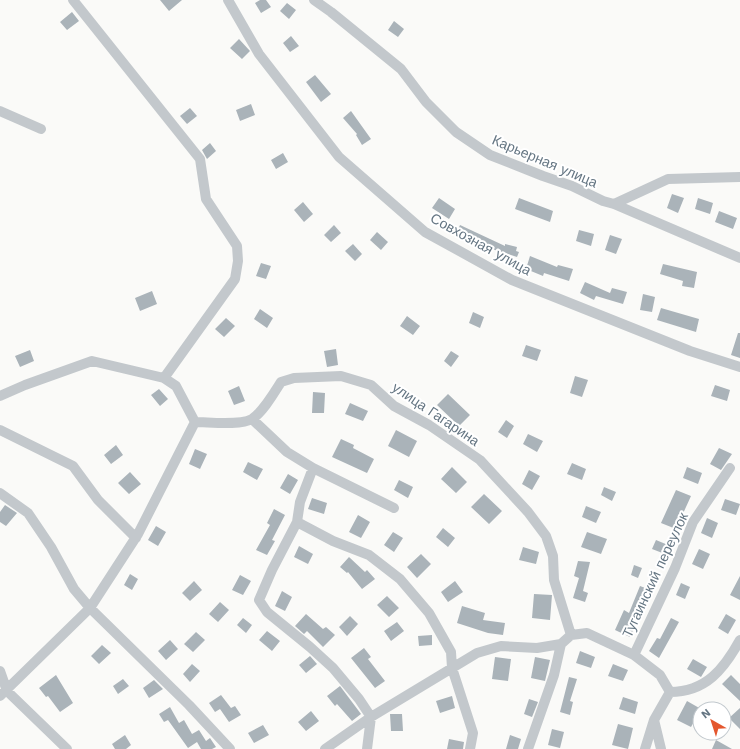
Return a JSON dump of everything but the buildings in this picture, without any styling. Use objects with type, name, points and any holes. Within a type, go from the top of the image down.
[{"type":"street","points":[[73,0],[200,159],[206,199],[237,246],[238,261],[235,279],[164,378]]},
{"type":"street","name":"Совхозная улица","points":[[228,0],[259,54],[340,157],[425,232],[512,280],[690,351],[740,367]]},
{"type":"street","name":"Карьерная улица","points":[[314,0],[401,69],[426,102],[456,132],[490,155],[614,204],[740,258]]},
{"type":"street","points":[[0,111],[41,130]]},
{"type":"street","points":[[614,204],[668,179],[740,177]]},
{"type":"street","points":[[0,396],[25,385],[92,361],[164,378],[176,386],[195,422]]},
{"type":"street","name":"улица Гагарина","points":[[252,419],[272,398],[281,382],[294,378],[341,376],[371,385],[394,406],[429,425],[480,460],[528,512],[546,536],[551,549],[553,556],[554,580],[572,635]]},
{"type":"street","points":[[195,422],[241,422],[252,419],[287,452],[313,468],[394,508]]},
{"type":"street","points":[[3,694],[90,608],[136,538],[195,422]]},
{"type":"street","points":[[0,430],[73,466],[98,500],[136,538]]},
{"type":"street","points":[[313,468],[300,502],[297,522],[272,570],[259,600],[267,612],[333,668],[359,699],[371,717],[367,749]]},
{"type":"street","name":"Тугаинский переулок","points":[[634,655],[672,575],[693,522],[730,468]]},
{"type":"street","points":[[0,494],[28,513],[51,547],[74,589],[90,608],[189,705],[230,749]]},
{"type":"street","points":[[297,522],[333,541],[370,556],[400,579],[428,613],[451,652],[452,668],[473,733],[470,749]]},
{"type":"street","points":[[325,749],[371,717],[477,653],[501,646],[537,648],[561,644],[572,635],[587,633],[634,655],[660,675],[670,692]]},
{"type":"street","points":[[670,692],[684,692],[706,683],[715,676],[733,653],[740,640]]},
{"type":"street","points":[[528,749],[554,675],[561,644]]},
{"type":"street","points":[[0,671],[3,694],[67,749]]},
{"type":"street","points":[[645,749],[654,720],[670,692]]},
{"type":"street","points":[[654,720],[661,749]]}]
